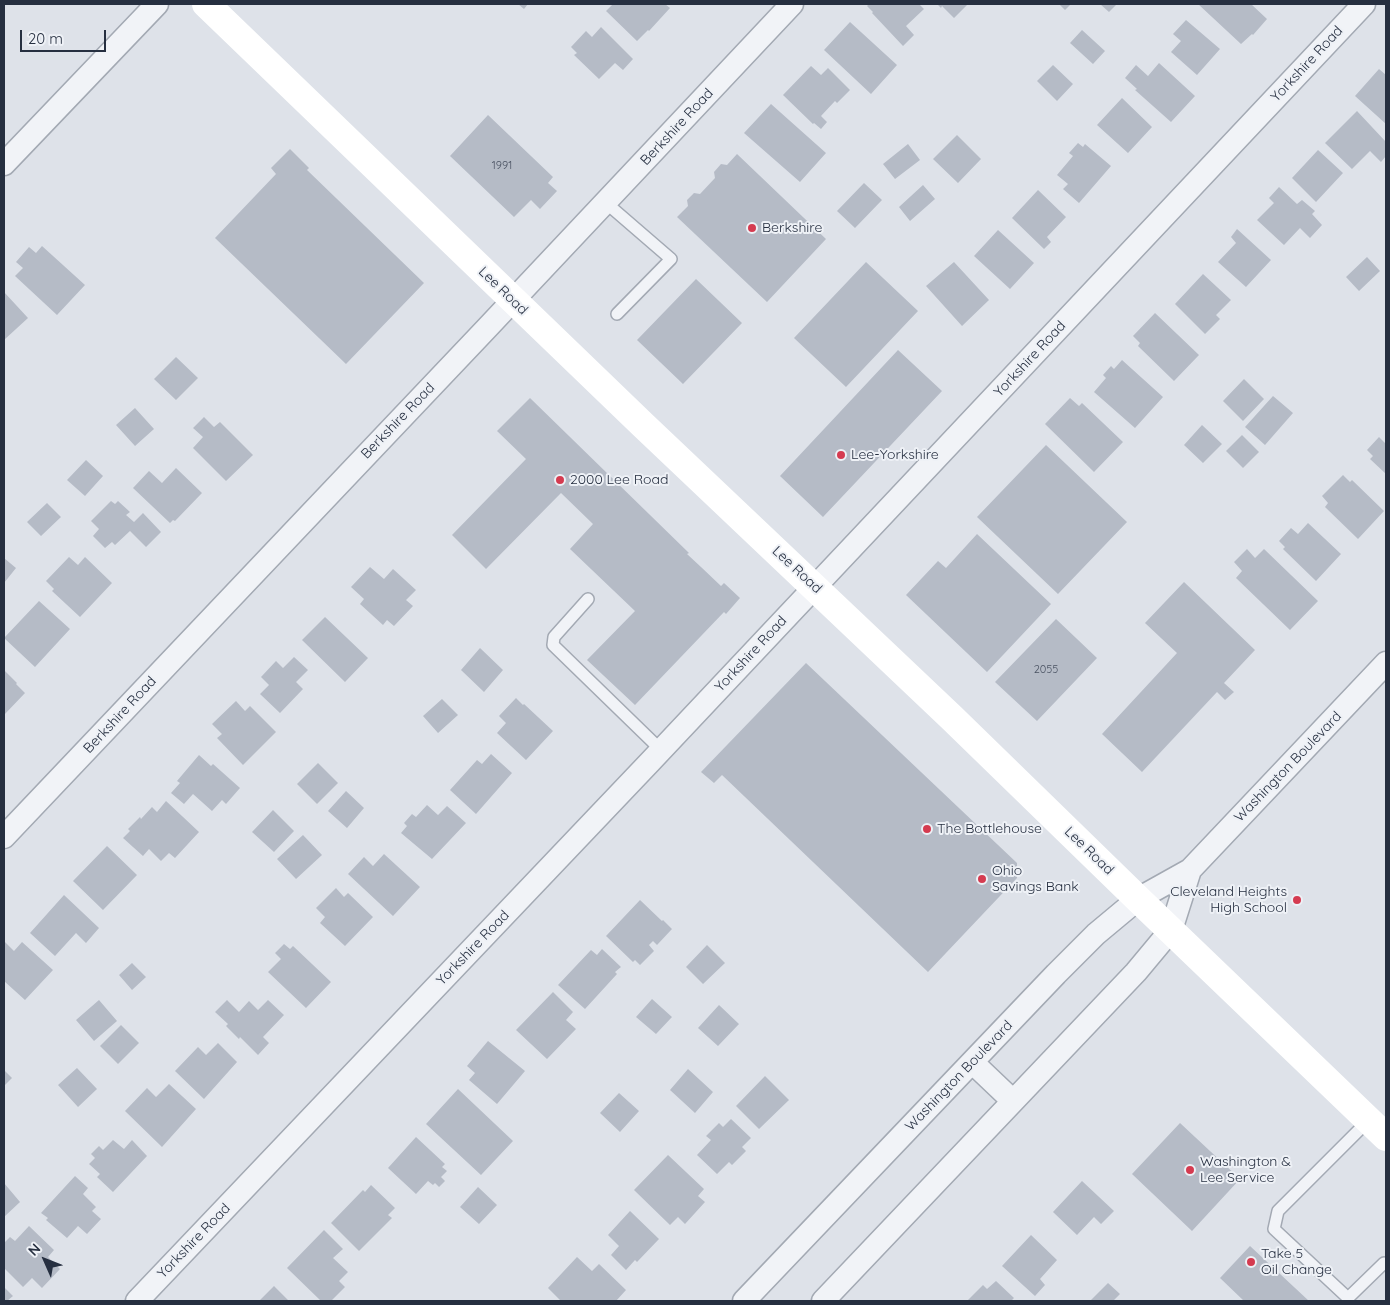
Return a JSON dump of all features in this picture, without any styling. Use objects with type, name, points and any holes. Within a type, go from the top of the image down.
[{"type":"main road","name":"Lee Road","points":[[206,4],[636,419],[952,718],[1377,1129]]},
{"type":"street","points":[[4,164],[157,4]]},
{"type":"street","name":"Berkshire Road","points":[[4,837],[792,4]]},
{"type":"street","name":"Yorkshire Road","points":[[136,1301],[661,750],[1364,4]]},
{"type":"street","name":"Washington Boulevard","points":[[744,1301],[1096,934],[1138,899],[1190,870],[1386,663]]},
{"type":"street","name":"Washington Boulevard","points":[[822,1301],[1136,972],[1171,930],[1190,870]]},
{"type":"street","points":[[972,1062],[1013,1101]]},
{"type":"lane","points":[[605,202],[671,259],[617,314]]},
{"type":"lane","points":[[588,599],[554,636],[553,645],[661,750]]},
{"type":"lane","points":[[1377,1129],[1278,1211],[1274,1229],[1348,1298],[1385,1263]]},
{"type":"building","points":[[518,4],[528,4],[524,9]]},
{"type":"building","points":[[613,4],[665,4],[670,8],[637,41],[606,11]]},
{"type":"building","points":[[869,4],[919,4],[924,9],[906,26],[914,35],[903,46],[872,13],[867,6]]},
{"type":"building","points":[[937,4],[968,4],[954,18],[942,6],[941,8]]},
{"type":"building","points":[[1059,4],[1071,4],[1065,10]]},
{"type":"building","points":[[1100,4],[1117,4],[1109,12]]},
{"type":"building","points":[[1198,4],[1251,4],[1267,19],[1253,35],[1241,44]]},
{"type":"building","points":[[1186,20],[1220,49],[1197,75],[1171,52],[1181,41],[1173,34]]},
{"type":"building","points":[[850,22],[897,65],[871,94],[824,50]]},
{"type":"building","points":[[601,27],[633,59],[623,70],[615,63],[599,79],[574,55],[577,53],[571,47],[586,31],[592,37]]},
{"type":"building","points":[[1082,30],[1105,51],[1093,64],[1070,43]]},
{"type":"building","points":[[1159,63],[1195,96],[1171,122],[1135,90],[1137,89],[1125,78],[1136,65],[1148,76]]},
{"type":"building","points":[[1053,65],[1073,84],[1057,101],[1037,81]]},
{"type":"building","points":[[811,66],[821,75],[828,68],[850,90],[837,103],[835,101],[821,116],[827,122],[821,129],[813,124],[783,95]]},
{"type":"building","points":[[1379,69],[1386,75],[1386,124],[1355,96]]},
{"type":"building","points":[[1122,98],[1152,127],[1128,153],[1097,125]]},
{"type":"building","points":[[771,104],[826,153],[800,182],[744,133]]},
{"type":"building","points":[[1357,111],[1386,142],[1386,156],[1381,162],[1370,151],[1352,169],[1325,143]]},
{"type":"building","points":[[488,115],[553,177],[548,183],[557,191],[540,209],[531,200],[514,217],[450,156]]},
{"type":"building","points":[[957,135],[981,159],[958,183],[933,159]]},
{"type":"building","points":[[1078,143],[1083,147],[1085,144],[1111,166],[1079,203],[1063,189],[1068,184],[1057,175],[1073,156],[1069,153]]},
{"type":"building","points":[[908,144],[920,160],[895,179],[883,164]]},
{"type":"building","points":[[290,149],[309,168],[307,170],[424,283],[346,364],[215,238],[276,174],[271,168]]},
{"type":"building","points":[[1318,150],[1343,173],[1316,202],[1292,178]]},
{"type":"building","name":"Berkshire","points":[[737,154],[826,239],[767,302],[677,217],[688,206],[687,200],[694,193],[700,194],[715,178],[714,172],[721,164],[727,165]]},
{"type":"building","points":[[864,183],[882,200],[855,228],[837,211]]},
{"type":"building","points":[[923,185],[935,199],[910,221],[899,207]]},
{"type":"building","points":[[1279,187],[1297,204],[1302,200],[1315,211],[1312,214],[1322,225],[1310,238],[1300,228],[1284,245],[1257,220],[1274,203],[1269,198]]},
{"type":"building","points":[[1038,190],[1066,217],[1047,237],[1051,242],[1044,249],[1012,218]]},
{"type":"building","points":[[1237,229],[1271,260],[1246,287],[1218,262],[1236,243],[1231,237]]},
{"type":"building","points":[[998,230],[1034,263],[1010,289],[974,256]]},
{"type":"building","points":[[42,246],[85,285],[57,315],[15,276],[23,268],[16,262],[29,247],[36,253]]},
{"type":"building","points":[[1367,257],[1380,271],[1359,291],[1346,277]]},
{"type":"building","points":[[866,262],[918,311],[846,387],[794,338]]},
{"type":"building","points":[[954,262],[989,300],[962,326],[926,286]]},
{"type":"building","points":[[1203,274],[1231,300],[1216,315],[1220,319],[1205,334],[1175,304]]},
{"type":"building","points":[[696,279],[742,323],[683,384],[637,340]]},
{"type":"building","points":[[4,292],[28,318],[4,340]]},
{"type":"building","points":[[1155,313],[1199,355],[1174,381],[1138,346],[1140,343],[1133,336]]},
{"type":"building","name":"Lee-Yorkshire","points":[[898,350],[942,391],[823,517],[780,476]]},
{"type":"building","points":[[176,357],[198,378],[176,400],[154,379]]},
{"type":"building","points":[[1122,360],[1163,397],[1135,428],[1094,392],[1106,378],[1103,375],[1111,366],[1114,369]]},
{"type":"building","points":[[1244,379],[1264,399],[1243,421],[1223,401]]},
{"type":"building","points":[[1273,396],[1293,413],[1265,445],[1245,427]]},
{"type":"building","points":[[530,398],[689,553],[687,554],[721,586],[724,583],[740,598],[726,614],[724,612],[635,705],[587,660],[635,611],[570,549],[593,524],[561,493],[486,569],[452,535],[526,459],[497,431]]},
{"type":"building","points":[[1070,398],[1079,406],[1082,403],[1123,442],[1094,472],[1045,424]]},
{"type":"building","points":[[135,408],[154,429],[135,446],[116,425]]},
{"type":"building","points":[[204,417],[214,427],[220,422],[253,455],[226,481],[193,448],[203,437],[193,428]]},
{"type":"building","points":[[1202,425],[1222,444],[1203,463],[1184,445]]},
{"type":"building","points":[[1242,435],[1259,452],[1243,468],[1226,451]]},
{"type":"building","points":[[1379,437],[1385,443],[1386,441],[1386,474],[1370,459],[1373,456],[1367,450]]},
{"type":"building","points":[[1046,445],[1127,522],[1058,594],[977,517]]},
{"type":"building","points":[[86,460],[103,476],[85,496],[67,480]]},
{"type":"building","points":[[176,468],[202,493],[175,521],[173,520],[170,523],[133,488],[149,471],[162,483]]},
{"type":"building","points":[[1343,475],[1350,482],[1352,480],[1384,511],[1358,539],[1325,507],[1328,503],[1322,496]]},
{"type":"building","points":[[111,501],[115,504],[118,501],[130,512],[126,515],[134,522],[143,513],[161,532],[146,547],[130,531],[115,545],[112,542],[105,548],[93,536],[99,529],[91,521]]},
{"type":"building","points":[[47,503],[61,517],[41,536],[27,522]]},
{"type":"building","points":[[1308,523],[1341,554],[1316,581],[1283,549],[1285,547],[1279,541],[1291,528],[1298,534]]},
{"type":"building","points":[[977,534],[1051,604],[987,672],[906,595],[938,561],[946,568]]},
{"type":"building","points":[[1247,549],[1255,558],[1264,549],[1318,601],[1290,630],[1236,578],[1242,571],[1234,562]]},
{"type":"building","points":[[69,557],[78,565],[85,557],[112,583],[80,617],[52,591],[54,589],[46,581]]},
{"type":"building","points":[[4,558],[16,568],[4,583]]},
{"type":"building","points":[[370,567],[384,579],[393,569],[416,590],[406,600],[413,606],[394,626],[387,620],[383,625],[360,604],[364,599],[351,587]]},
{"type":"building","points":[[1184,582],[1255,650],[1224,683],[1234,692],[1225,700],[1217,692],[1142,772],[1102,734],[1177,653],[1145,623]]},
{"type":"building","points":[[39,601],[70,629],[35,667],[4,638]]},
{"type":"building","points":[[325,617],[368,658],[345,682],[302,640]]},
{"type":"building","points":[[1056,619],[1097,658],[1037,721],[995,682]]},
{"type":"building","points":[[480,648],[503,670],[484,692],[461,670]]},
{"type":"building","points":[[294,657],[308,670],[296,682],[303,689],[280,713],[260,694],[269,685],[261,677],[276,661],[283,668]]},
{"type":"building","points":[[806,663],[1017,863],[1017,878],[928,972],[722,775],[714,783],[701,772]]},
{"type":"building","points":[[4,670],[25,693],[4,715]]},
{"type":"building","points":[[516,698],[553,731],[526,760],[497,733],[506,723],[499,716]]},
{"type":"building","points":[[442,699],[458,715],[438,733],[423,716]]},
{"type":"building","points":[[236,701],[245,711],[250,706],[276,732],[243,765],[217,738],[222,734],[212,724]]},
{"type":"building","points":[[491,754],[512,773],[476,814],[450,790],[477,760],[482,764]]},
{"type":"building","points":[[199,755],[211,766],[213,764],[240,788],[226,804],[222,800],[212,811],[193,794],[184,804],[171,793],[180,783],[177,781]]},
{"type":"building","points":[[318,763],[338,783],[317,804],[297,784]]},
{"type":"building","points":[[346,791],[364,808],[347,828],[328,811]]},
{"type":"building","points":[[166,801],[199,832],[175,858],[169,853],[161,861],[149,849],[143,856],[123,838],[130,831],[128,829],[140,817],[141,819],[152,807],[157,812]]},
{"type":"building","points":[[427,805],[438,815],[447,806],[466,823],[432,859],[401,833],[407,826],[404,823],[412,814],[416,817]]},
{"type":"building","points":[[273,810],[294,831],[274,852],[252,832]]},
{"type":"building","points":[[303,835],[322,855],[296,879],[277,859]]},
{"type":"building","points":[[107,846],[137,875],[103,910],[73,881]]},
{"type":"building","points":[[384,854],[420,887],[393,916],[348,874],[364,857],[373,866]]},
{"type":"building","points":[[336,888],[344,897],[348,893],[373,917],[345,946],[320,923],[325,917],[316,908]]},
{"type":"building","points":[[64,895],[99,928],[86,943],[76,933],[55,956],[30,933]]},
{"type":"building","points":[[640,900],[672,929],[657,945],[653,941],[649,945],[654,951],[640,965],[635,960],[633,962],[606,936]]},
{"type":"building","points":[[4,941],[14,951],[22,942],[53,970],[25,1000],[4,981]]},
{"type":"building","points":[[284,944],[290,949],[293,946],[331,982],[306,1008],[268,972],[281,959],[275,953]]},
{"type":"building","points":[[707,945],[725,963],[703,984],[686,967]]},
{"type":"building","points":[[602,949],[621,967],[615,972],[617,974],[585,1009],[558,985],[591,950],[597,955]]},
{"type":"building","points":[[132,963],[146,977],[132,990],[119,975]]},
{"type":"building","points":[[553,992],[573,1012],[566,1020],[576,1029],[547,1059],[516,1030]]},
{"type":"building","points":[[652,999],[672,1017],[656,1034],[636,1017]]},
{"type":"building","points":[[99,1000],[117,1021],[94,1041],[76,1020]]},
{"type":"building","points":[[227,1000],[239,1012],[249,1001],[258,1010],[268,1000],[284,1015],[263,1037],[269,1043],[258,1055],[226,1026],[228,1024],[215,1012]]},
{"type":"building","points":[[719,1005],[739,1024],[718,1046],[698,1028]]},
{"type":"building","points":[[121,1025],[139,1043],[118,1064],[100,1046]]},
{"type":"building","points":[[488,1041],[525,1071],[497,1104],[469,1080],[475,1073],[467,1066]]},
{"type":"building","points":[[218,1043],[237,1062],[204,1099],[175,1071],[198,1047],[206,1055]]},
{"type":"building","points":[[77,1068],[97,1089],[78,1107],[58,1085]]},
{"type":"building","points":[[688,1069],[713,1092],[695,1113],[670,1090]]},
{"type":"building","points":[[4,1070],[12,1078],[4,1086]]},
{"type":"building","points":[[765,1076],[789,1100],[759,1129],[736,1106]]},
{"type":"building","points":[[169,1084],[196,1109],[162,1147],[125,1111],[147,1088],[156,1097]]},
{"type":"building","points":[[458,1089],[513,1141],[481,1175],[426,1124]]},
{"type":"building","points":[[619,1093],[639,1111],[620,1132],[600,1113]]},
{"type":"building","points":[[731,1119],[751,1138],[742,1147],[746,1151],[732,1165],[729,1162],[717,1174],[697,1155],[711,1140],[706,1136],[719,1123],[723,1127]]},
{"type":"building","points":[[1180,1123],[1240,1179],[1192,1231],[1132,1174]]},
{"type":"building","points":[[416,1137],[445,1164],[442,1167],[447,1171],[441,1177],[445,1181],[439,1187],[435,1183],[433,1185],[428,1181],[416,1194],[388,1168]]},
{"type":"building","points":[[113,1140],[124,1149],[132,1140],[147,1156],[113,1192],[97,1177],[100,1174],[89,1164],[95,1158],[91,1154],[99,1146],[103,1150]]},
{"type":"building","points":[[668,1155],[704,1189],[698,1196],[705,1202],[685,1224],[678,1217],[670,1225],[634,1190]]},
{"type":"building","points":[[75,1176],[88,1188],[83,1194],[96,1207],[92,1211],[101,1219],[87,1234],[78,1226],[67,1238],[46,1220],[48,1218],[41,1213]]},
{"type":"building","points":[[1082,1181],[1114,1211],[1101,1224],[1094,1217],[1077,1235],[1053,1212]]},
{"type":"building","points":[[4,1183],[20,1202],[4,1217]]},
{"type":"building","points":[[371,1185],[395,1208],[388,1215],[392,1218],[359,1251],[331,1223],[363,1190],[365,1192]]},
{"type":"building","points":[[478,1187],[497,1205],[479,1224],[460,1207]]},
{"type":"building","points":[[630,1211],[659,1239],[637,1262],[635,1260],[626,1270],[611,1255],[619,1246],[608,1235]]},
{"type":"building","points":[[29,1226],[54,1250],[48,1257],[60,1269],[42,1288],[32,1278],[23,1287],[4,1268],[4,1243],[10,1237],[15,1241]]},
{"type":"building","points":[[324,1230],[343,1249],[333,1258],[348,1272],[339,1281],[345,1287],[331,1301],[321,1301],[287,1268]]},
{"type":"building","points":[[1031,1235],[1057,1260],[1040,1279],[1045,1285],[1035,1296],[1002,1266]]},
{"type":"building","name":"Take 5 Oil Change","points":[[1250,1246],[1309,1301],[1244,1301],[1220,1278]]},
{"type":"building","points":[[577,1257],[592,1271],[599,1264],[626,1290],[616,1301],[561,1301],[548,1288]]},
{"type":"building","points":[[996,1281],[1014,1298],[1011,1301],[967,1301],[983,1285],[987,1289]]},
{"type":"building","points":[[1108,1283],[1120,1294],[1113,1301],[1090,1301]]},
{"type":"building","points":[[274,1286],[289,1301],[259,1301]]},
{"type":"building","points":[[4,1287],[13,1296],[7,1301],[4,1301]]},
{"type":"place","name":"Berkshire","points":[[752,228]]},
{"type":"place","name":"Lee-Yorkshire","points":[[841,455]]},
{"type":"place","name":"2000 Lee Road","points":[[560,480]]},
{"type":"place","name":"The Bottlehouse","points":[[927,829]]},
{"type":"place","name":"Ohio Savings Bank","points":[[982,879]]},
{"type":"place","name":"Cleveland Heights High School","points":[[1297,900]]},
{"type":"place","name":"Washington & Lee Service","points":[[1190,1170]]},
{"type":"place","name":"Take 5 Oil Change","points":[[1251,1262]]}]
